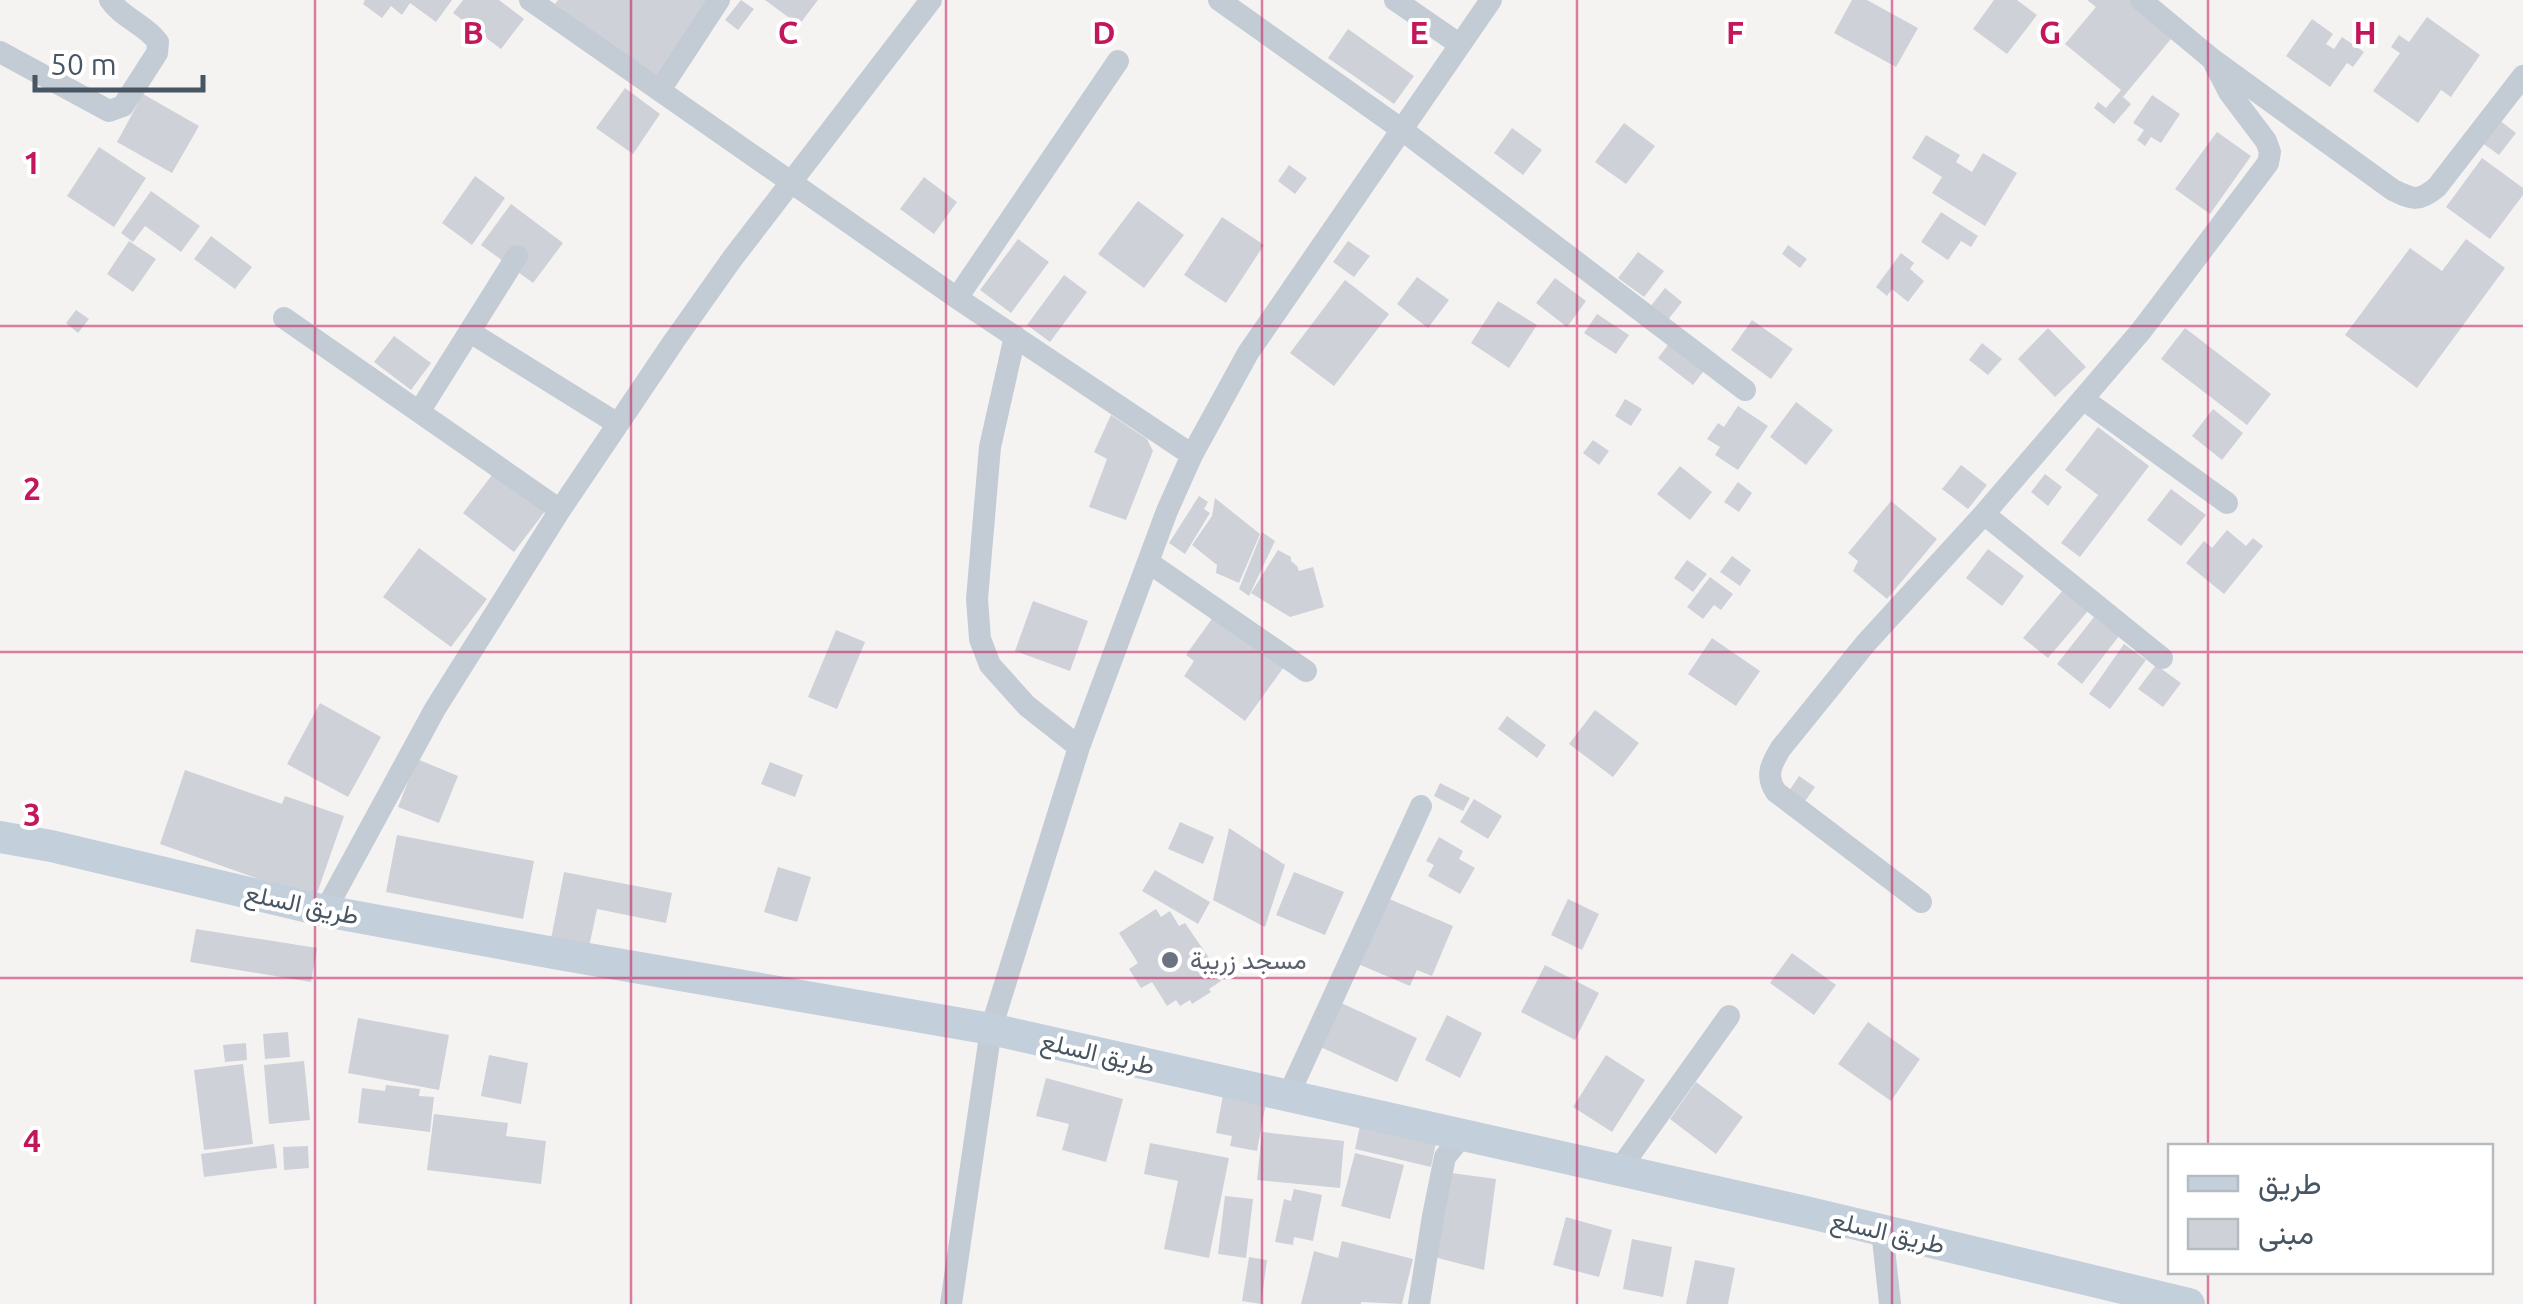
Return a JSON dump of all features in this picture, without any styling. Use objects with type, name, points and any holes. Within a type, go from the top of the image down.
[{"type":"street","points":[[0,52],[110,111],[117,110],[157,53],[158,42],[110,0]]},
{"type":"street","points":[[530,0],[957,298],[1192,455]]},
{"type":"street","points":[[660,90],[719,0]]},
{"type":"street","points":[[325,911],[434,709],[560,510],[732,259],[931,0]]},
{"type":"street","points":[[1219,0],[1401,128],[1745,390]]},
{"type":"street","points":[[1394,0],[1459,44]]},
{"type":"street","points":[[951,1304],[991,1029],[1079,746],[1192,455],[1248,353],[1491,0]]},
{"type":"street","points":[[2141,0],[2212,59],[2393,190],[2417,199],[2437,186],[2523,76]]},
{"type":"street","points":[[1922,902],[1776,792],[1769,774],[1780,748],[1866,643],[1984,514],[2141,331],[2268,163],[2266,141],[2229,92],[2212,59]]},
{"type":"street","points":[[957,298],[1118,61]]},
{"type":"street","points":[[419,412],[517,256]]},
{"type":"street","points":[[284,318],[560,510]]},
{"type":"street","points":[[470,332],[618,424]]},
{"type":"street","points":[[1014,336],[990,447],[977,599],[980,640],[990,665],[1027,706],[1079,746]]},
{"type":"street","points":[[2082,399],[2227,503]]},
{"type":"street","points":[[1984,514],[2162,658]]},
{"type":"street","points":[[1148,562],[1306,672]]},
{"type":"street","points":[[1288,1096],[1421,806]]},
{"type":"street","name":"طريق السلع","points":[[0,837],[325,911],[991,1029],[1882,1230],[2189,1304]]},
{"type":"street","points":[[1618,1170],[1729,1016]]},
{"type":"street","points":[[1419,1304],[1445,1157],[1462,1135]]},
{"type":"street","points":[[1882,1230],[1890,1304]]},
{"type":"building","points":[[365,0],[452,0],[436,22],[410,3],[402,15],[391,6],[382,18],[363,4]]},
{"type":"building","points":[[463,0],[499,0],[524,19],[501,49],[453,13]]},
{"type":"building","points":[[558,0],[716,0],[659,79],[555,4]]},
{"type":"building","points":[[741,0],[754,9],[738,30],[725,20]]},
{"type":"building","points":[[765,0],[818,0],[799,25]]},
{"type":"building","points":[[1852,0],[1867,0],[1918,28],[1896,67],[1834,33]]},
{"type":"building","points":[[1994,0],[2017,0],[2037,15],[2007,54],[1973,29]]},
{"type":"building","points":[[2087,0],[2135,0],[2175,34],[2123,97],[2131,104],[2114,124],[2094,108],[2098,102],[2106,108],[2121,90],[2065,44],[2096,7]]},
{"type":"building","points":[[2427,17],[2480,55],[2451,97],[2441,90],[2418,123],[2373,91],[2400,53],[2391,47],[2399,35],[2409,42]]},
{"type":"building","points":[[2312,19],[2333,34],[2326,44],[2334,49],[2342,37],[2364,52],[2353,67],[2347,63],[2330,87],[2286,56]]},
{"type":"building","points":[[1348,29],[1414,76],[1394,104],[1328,58]]},
{"type":"building","points":[[625,88],[660,114],[633,154],[596,128]]},
{"type":"building","points":[[143,94],[199,126],[172,173],[117,142]]},
{"type":"building","points":[[2152,95],[2180,114],[2161,143],[2151,137],[2145,146],[2137,140],[2144,130],[2133,123]]},
{"type":"building","points":[[2498,119],[2516,133],[2499,155],[2481,142]]},
{"type":"building","points":[[1624,123],[1655,146],[1626,184],[1595,162]]},
{"type":"building","points":[[1512,128],[1542,150],[1523,175],[1494,153]]},
{"type":"building","points":[[2217,132],[2251,156],[2210,214],[2175,189]]},
{"type":"building","points":[[1926,135],[1960,155],[1956,162],[1972,172],[1983,153],[2017,173],[1985,226],[1932,193],[1942,177],[1912,158]]},
{"type":"building","points":[[99,147],[146,178],[114,227],[67,196]]},
{"type":"building","points":[[2482,158],[2523,188],[2523,195],[2490,239],[2446,207]]},
{"type":"building","points":[[1289,165],[1307,178],[1295,194],[1278,181]]},
{"type":"building","points":[[475,176],[505,198],[472,245],[442,223]]},
{"type":"building","points":[[924,177],[957,202],[934,234],[900,209]]},
{"type":"building","points":[[151,191],[200,226],[181,252],[145,226],[133,242],[121,233]]},
{"type":"building","points":[[1138,201],[1184,235],[1144,288],[1098,254]]},
{"type":"building","points":[[511,204],[563,243],[533,283],[481,245]]},
{"type":"building","points":[[1941,212],[1978,236],[1971,247],[1961,241],[1948,260],[1921,242]]},
{"type":"building","points":[[1222,217],[1264,245],[1226,303],[1184,275]]},
{"type":"building","points":[[211,236],[252,267],[235,289],[194,259]]},
{"type":"building","points":[[1018,239],[1049,262],[1011,313],[980,290]]},
{"type":"building","points":[[2466,239],[2505,268],[2417,388],[2345,335],[2410,248],[2442,271]]},
{"type":"building","points":[[129,241],[156,259],[133,292],[107,274]]},
{"type":"building","points":[[1348,241],[1370,256],[1354,277],[1333,262]]},
{"type":"building","points":[[1788,245],[1807,259],[1800,268],[1782,254]]},
{"type":"building","points":[[1638,252],[1664,271],[1644,297],[1618,278]]},
{"type":"building","points":[[1901,253],[1914,263],[1910,269],[1924,281],[1908,302],[1892,289],[1887,296],[1876,287]]},
{"type":"building","points":[[1064,275],[1087,292],[1050,342],[1027,325]]},
{"type":"building","points":[[1417,277],[1449,300],[1428,328],[1397,304]]},
{"type":"building","points":[[1555,278],[1586,301],[1567,327],[1536,303]]},
{"type":"building","points":[[1345,280],[1389,314],[1334,386],[1290,353]]},
{"type":"building","points":[[1665,288],[1682,302],[1667,321],[1650,307]]},
{"type":"building","points":[[1498,301],[1537,325],[1509,368],[1471,343]]},
{"type":"building","points":[[76,310],[89,319],[78,333],[66,323]]},
{"type":"building","points":[[1597,314],[1629,335],[1616,354],[1584,333]]},
{"type":"building","points":[[1752,320],[1793,349],[1771,379],[1731,350]]},
{"type":"building","points":[[2048,328],[2086,367],[2055,397],[2018,359]]},
{"type":"building","points":[[2185,328],[2271,394],[2247,425],[2161,359]]},
{"type":"building","points":[[394,336],[431,363],[411,390],[374,362]]},
{"type":"building","points":[[1671,341],[1706,368],[1693,385],[1658,358]]},
{"type":"building","points":[[1982,343],[2002,359],[1988,375],[1969,360]]},
{"type":"building","points":[[1625,399],[1642,409],[1631,426],[1615,416]]},
{"type":"building","points":[[1796,402],[1833,430],[1806,465],[1770,437]]},
{"type":"building","points":[[1738,406],[1768,426],[1738,470],[1715,455],[1720,447],[1707,439],[1718,423],[1724,427]]},
{"type":"building","points":[[2213,409],[2243,433],[2222,460],[2192,436]]},
{"type":"building","points":[[1111,415],[1147,439],[1153,451],[1126,520],[1089,507],[1107,459],[1094,452]]},
{"type":"building","points":[[2098,427],[2149,466],[2080,557],[2061,543],[2098,495],[2065,470]]},
{"type":"building","points":[[1593,440],[1609,451],[1599,465],[1583,453]]},
{"type":"building","points":[[1961,465],[1987,485],[1968,509],[1942,489]]},
{"type":"building","points":[[1680,466],[1712,492],[1690,520],[1657,494]]},
{"type":"building","points":[[495,471],[546,510],[514,552],[463,513]]},
{"type":"building","points":[[2045,474],[2062,487],[2048,506],[2031,492]]},
{"type":"building","points":[[1738,482],[1752,493],[1739,512],[1724,502]]},
{"type":"building","points":[[2171,489],[2206,515],[2181,546],[2147,520]]},
{"type":"building","points":[[1199,496],[1208,502],[1204,509],[1210,513],[1185,554],[1169,543]]},
{"type":"building","points":[[1215,498],[1260,534],[1239,583],[1216,573],[1217,565],[1192,545],[1212,516]]},
{"type":"building","points":[[1891,501],[1937,539],[1887,599],[1853,571],[1858,561],[1848,553]]},
{"type":"building","points":[[2227,530],[2246,546],[2253,538],[2263,546],[2224,594],[2186,563],[2204,541],[2212,548]]},
{"type":"building","points":[[1262,532],[1275,541],[1249,596],[1239,589]]},
{"type":"building","points":[[419,548],[487,599],[451,647],[383,597]]},
{"type":"building","points":[[1988,549],[2024,576],[2002,606],[1966,578]]},
{"type":"building","points":[[1278,550],[1291,557],[1299,571],[1313,567],[1324,607],[1290,617],[1251,593]]},
{"type":"building","points":[[1732,556],[1751,570],[1740,586],[1720,572]]},
{"type":"building","points":[[1687,560],[1707,574],[1693,592],[1674,578]]},
{"type":"building","points":[[1710,577],[1733,594],[1721,610],[1714,605],[1703,619],[1687,607]]},
{"type":"building","points":[[2063,590],[2088,611],[2048,658],[2023,638]]},
{"type":"building","points":[[1033,601],[1088,621],[1070,671],[1015,651]]},
{"type":"building","points":[[1216,613],[1286,664],[1245,721],[1184,676],[1194,661],[1186,655]]},
{"type":"building","points":[[2094,617],[2119,636],[2082,684],[2057,664]]},
{"type":"building","points":[[836,630],[865,642],[837,709],[808,697]]},
{"type":"building","points":[[1712,638],[1760,671],[1736,706],[1688,674]]},
{"type":"building","points":[[2124,644],[2146,660],[2110,709],[2089,694]]},
{"type":"building","points":[[2156,665],[2181,683],[2163,707],[2138,689]]},
{"type":"building","points":[[320,703],[381,737],[348,797],[287,764]]},
{"type":"building","points":[[1595,710],[1639,743],[1613,777],[1569,744]]},
{"type":"building","points":[[1507,716],[1546,745],[1537,758],[1498,729]]},
{"type":"building","points":[[417,759],[458,776],[439,823],[398,807]]},
{"type":"building","points":[[770,762],[803,775],[795,797],[761,784]]},
{"type":"building","points":[[185,770],[282,804],[285,796],[344,816],[315,899],[160,844]]},
{"type":"building","points":[[1799,776],[1815,787],[1803,804],[1787,794]]},
{"type":"building","points":[[1440,783],[1470,798],[1463,811],[1434,796]]},
{"type":"building","points":[[1474,799],[1502,816],[1488,839],[1460,822]]},
{"type":"building","points":[[1180,822],[1214,837],[1203,864],[1168,849]]},
{"type":"building","points":[[1229,828],[1285,865],[1265,927],[1213,900]]},
{"type":"building","points":[[397,835],[534,861],[523,919],[386,892]]},
{"type":"building","points":[[1439,837],[1463,851],[1459,859],[1475,868],[1460,894],[1428,876],[1434,865],[1426,861]]},
{"type":"building","points":[[778,867],[811,877],[797,922],[764,912]]},
{"type":"building","points":[[1155,870],[1210,902],[1198,924],[1142,891]]},
{"type":"building","points":[[564,872],[672,893],[666,923],[597,909],[589,947],[551,939]]},
{"type":"building","points":[[1294,872],[1344,892],[1325,935],[1276,915]]},
{"type":"building","points":[[1387,898],[1453,926],[1432,976],[1417,970],[1410,986],[1358,964]]},
{"type":"building","points":[[1568,899],[1599,914],[1582,950],[1551,935]]},
{"type":"building","points":[[1156,909],[1161,917],[1170,911],[1179,926],[1185,923],[1221,981],[1192,1004],[1190,1000],[1180,1006],[1176,1000],[1167,1006],[1152,982],[1141,988],[1129,969],[1138,963],[1119,933]]},
{"type":"building","points":[[196,929],[317,948],[311,982],[190,962]]},
{"type":"building","points":[[1792,953],[1836,985],[1814,1015],[1770,983]]},
{"type":"building","points":[[1545,965],[1599,993],[1575,1040],[1521,1012]]},
{"type":"building","points":[[1337,1001],[1417,1038],[1397,1082],[1316,1045]]},
{"type":"building","points":[[1447,1015],[1482,1033],[1460,1078],[1425,1060]]},
{"type":"building","points":[[358,1018],[449,1035],[439,1090],[348,1073]]},
{"type":"building","points":[[1868,1022],[1920,1059],[1891,1101],[1838,1064]]},
{"type":"building","points":[[288,1032],[290,1057],[265,1059],[263,1034]]},
{"type":"building","points":[[246,1043],[247,1060],[225,1062],[223,1045]]},
{"type":"building","points":[[489,1055],[528,1063],[521,1104],[481,1096]]},
{"type":"building","points":[[1606,1055],[1645,1080],[1612,1132],[1573,1107]]},
{"type":"building","points":[[304,1061],[310,1120],[269,1124],[264,1065]]},
{"type":"building","points":[[243,1064],[253,1144],[204,1150],[194,1070]]},
{"type":"building","points":[[1046,1078],[1123,1099],[1106,1162],[1062,1150],[1069,1124],[1036,1116]]},
{"type":"building","points":[[1696,1082],[1743,1117],[1716,1154],[1670,1119]]},
{"type":"building","points":[[386,1085],[420,1089],[419,1096],[434,1097],[430,1132],[358,1123],[362,1088],[385,1091]]},
{"type":"building","points":[[1223,1095],[1266,1103],[1257,1151],[1230,1146],[1232,1136],[1216,1133]]},
{"type":"building","points":[[434,1114],[508,1123],[506,1136],[546,1141],[541,1184],[427,1170]]},
{"type":"building","points":[[1360,1126],[1436,1143],[1431,1167],[1355,1149]]},
{"type":"building","points":[[1262,1132],[1344,1141],[1340,1188],[1257,1180]]},
{"type":"building","points":[[1150,1143],[1229,1158],[1209,1258],[1164,1249],[1178,1181],[1144,1174]]},
{"type":"building","points":[[274,1144],[277,1168],[204,1177],[201,1154]]},
{"type":"building","points":[[308,1146],[309,1168],[284,1170],[283,1147]]},
{"type":"building","points":[[1355,1153],[1404,1165],[1390,1219],[1341,1206]]},
{"type":"building","points":[[1444,1172],[1496,1179],[1484,1270],[1434,1257]]},
{"type":"building","points":[[1294,1189],[1322,1195],[1313,1241],[1294,1237],[1293,1245],[1275,1242],[1284,1199],[1291,1201]]},
{"type":"building","points":[[1225,1196],[1253,1199],[1246,1258],[1218,1254]]},
{"type":"building","points":[[1566,1217],[1612,1230],[1599,1277],[1553,1265]]},
{"type":"building","points":[[1632,1239],[1672,1247],[1663,1297],[1623,1289]]},
{"type":"building","points":[[1342,1241],[1413,1259],[1402,1304],[1301,1304],[1314,1251],[1338,1258]]},
{"type":"building","points":[[1249,1257],[1267,1260],[1261,1304],[1242,1301]]},
{"type":"building","points":[[1695,1260],[1735,1268],[1728,1304],[1686,1304]]},
{"type":"place","name":"مسجد زريبة","points":[[1170,960]]}]
